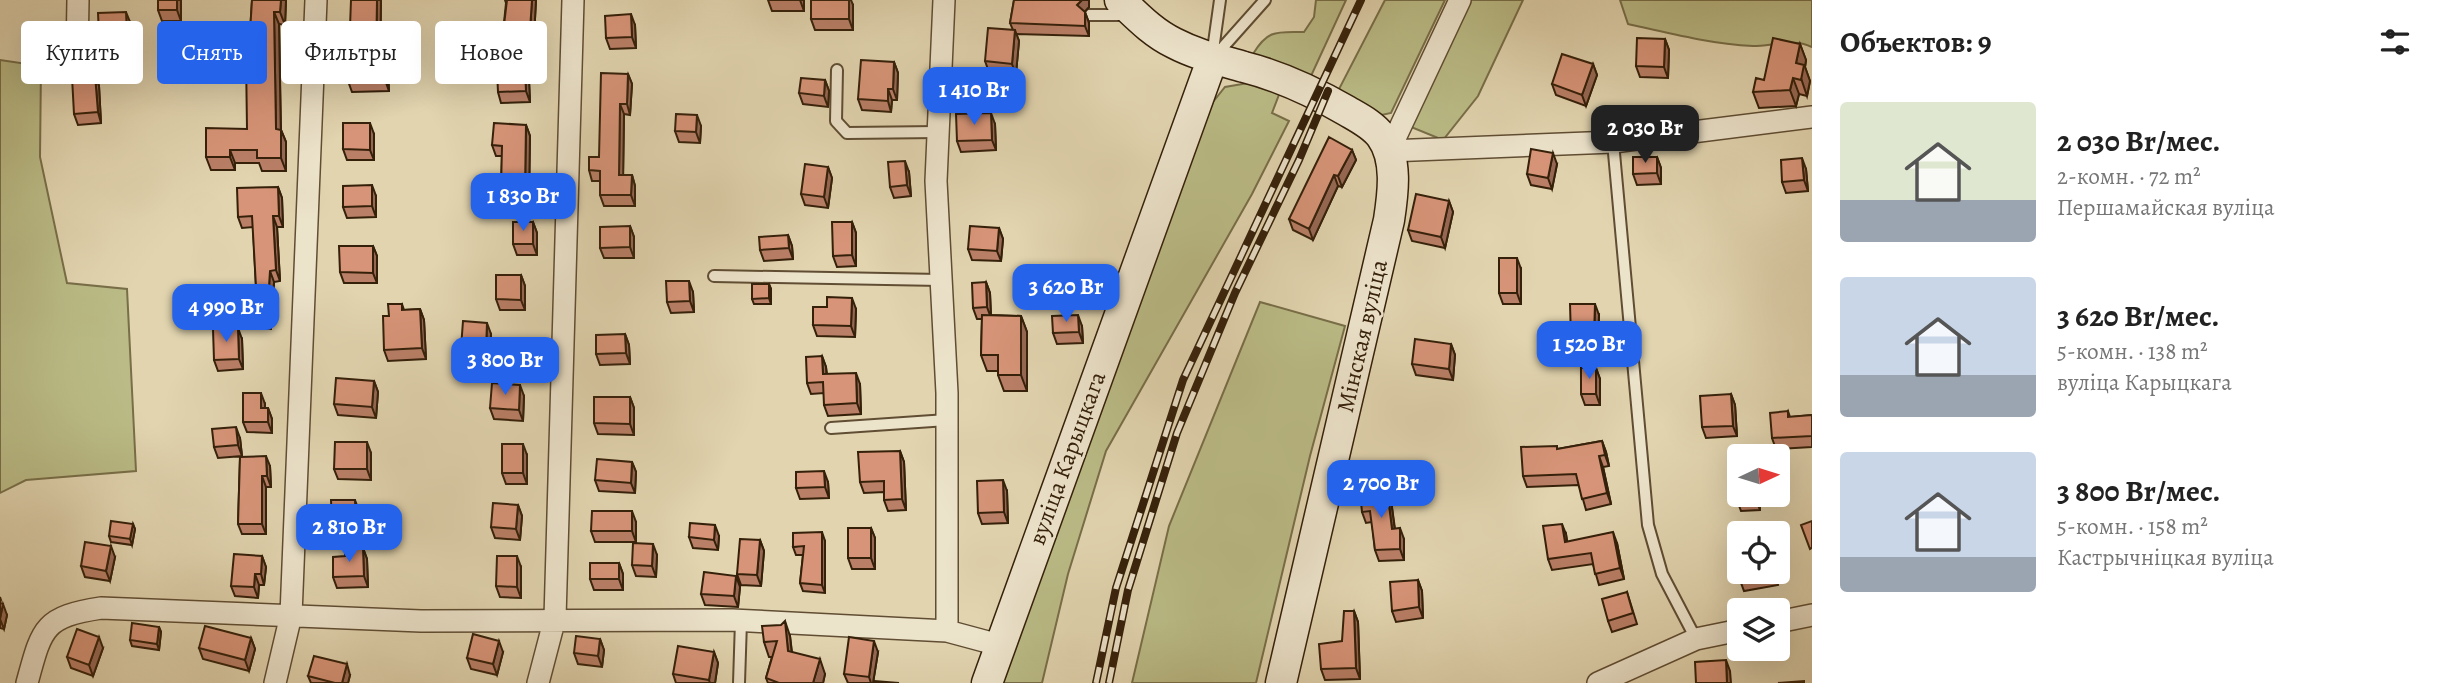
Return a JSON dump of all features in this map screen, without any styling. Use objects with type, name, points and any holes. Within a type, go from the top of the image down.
[{"type":"street","points":[[78,0],[78,21]]},
{"type":"street","points":[[275,683],[291,615],[316,0]]},
{"type":"street","points":[[538,683],[555,618],[573,0]]},
{"type":"street","points":[[944,0],[936,181],[947,420],[947,631]]},
{"type":"street","points":[[1389,151],[1460,0]]},
{"type":"street","points":[[1128,7],[1173,43],[1212,60],[1268,75],[1325,98],[1367,123],[1382,138],[1389,151]]},
{"type":"street","name":"вуліца Карыцкага","points":[[987,683],[1212,60]]},
{"type":"street","points":[[1389,151],[1613,142],[1812,117]]},
{"type":"street","name":"Мінская вуліца","points":[[1281,683],[1389,220],[1392,196],[1389,151]]},
{"type":"street","points":[[27,683],[43,632],[64,614],[115,608],[421,621],[555,618],[741,621],[947,631],[999,645]]},
{"type":"street","points":[[1790,620],[1812,615]]},
{"type":"street","points":[[1598,683],[1696,639],[1727,633]]},
{"type":"lane","points":[[1212,60],[1220,0]]},
{"type":"lane","points":[[1212,60],[1265,0]]},
{"type":"lane","points":[[1089,15],[1128,7]]},
{"type":"lane","points":[[837,70],[836,121],[847,134],[938,132]]},
{"type":"lane","points":[[1613,142],[1647,525],[1661,574],[1696,639]]},
{"type":"lane","points":[[714,276],[941,280]]},
{"type":"lane","points":[[831,428],[947,420]]},
{"type":"lane","points":[[740,683],[741,621]]},
{"type":"green space","points":[[1316,0],[1346,0],[1311,76],[1304,76],[1253,54],[1269,36],[1304,32],[1314,17]]},
{"type":"green space","points":[[1385,0],[1445,0],[1391,113],[1377,116],[1341,97],[1339,89]]},
{"type":"green space","points":[[1470,0],[1523,0],[1478,96],[1443,140],[1411,127]]},
{"type":"green space","points":[[1620,0],[1812,0],[1812,47],[1798,43],[1753,46],[1721,43],[1628,24]]},
{"type":"green space","points":[[0,60],[21,63],[21,84],[41,84],[40,157],[67,283],[127,289],[136,471],[26,480],[0,493]]},
{"type":"green space","points":[[1254,82],[1280,92],[1272,113],[1289,121],[1252,194],[1106,451],[1068,574],[1042,683],[1003,683],[1213,102],[1225,87]]},
{"type":"green space","points":[[1260,302],[1345,326],[1310,456],[1256,683],[1132,683],[1169,526]]},
{"type":"building","points":[[158,0],[177,0],[177,10],[158,10]]},
{"type":"building","points":[[252,0],[281,0],[280,12],[274,12],[276,129],[281,130],[281,158],[257,158],[257,150],[230,150],[230,157],[206,157],[206,128],[247,129],[246,84],[267,84],[267,21],[251,21]]},
{"type":"building","points":[[351,0],[377,0],[377,21],[350,21]]},
{"type":"building","points":[[507,0],[532,0],[531,21],[504,21]]},
{"type":"building","points":[[811,0],[849,0],[849,19],[811,19]]},
{"type":"building","points":[[1014,0],[1082,0],[1077,5],[1085,12],[1085,26],[1010,23]]},
{"type":"building","points":[[126,12],[126,21],[98,21],[98,13]]},
{"type":"building","points":[[631,14],[632,37],[606,38],[605,16]]},
{"type":"building","points":[[988,28],[1015,30],[1012,64],[985,61]]},
{"type":"building","points":[[1637,38],[1665,39],[1664,67],[1636,66]]},
{"type":"building","points":[[1773,38],[1800,44],[1796,63],[1804,65],[1801,80],[1793,78],[1790,90],[1753,92],[1756,78],[1764,80]]},
{"type":"building","points":[[1562,54],[1593,64],[1582,95],[1552,84]]},
{"type":"building","points":[[861,60],[894,62],[893,89],[888,89],[888,101],[858,99]]},
{"type":"building","points":[[601,73],[628,74],[627,104],[620,104],[619,175],[632,175],[631,195],[600,195],[600,171],[589,170],[589,157],[599,157]]},
{"type":"building","points":[[801,78],[825,80],[824,96],[799,93]]},
{"type":"building","points":[[72,84],[96,84],[98,112],[74,114]]},
{"type":"building","points":[[498,84],[526,84],[526,91],[498,92]]},
{"type":"building","points":[[991,113],[992,140],[957,141],[956,114]]},
{"type":"building","points":[[676,114],[697,115],[696,132],[675,131]]},
{"type":"building","points":[[343,123],[370,123],[370,150],[343,149]]},
{"type":"building","points":[[494,123],[526,125],[525,190],[501,189],[502,146],[492,145]]},
{"type":"building","points":[[1329,137],[1352,150],[1338,176],[1334,175],[1309,229],[1289,219]]},
{"type":"building","points":[[1531,149],[1553,153],[1548,178],[1527,174]]},
{"type":"building","points":[[1633,157],[1657,157],[1657,173],[1633,174]]},
{"type":"building","points":[[1802,158],[1804,180],[1782,182],[1781,160]]},
{"type":"building","points":[[905,161],[907,185],[890,187],[888,162]]},
{"type":"building","points":[[805,164],[828,167],[824,197],[801,194]]},
{"type":"building","points":[[372,185],[372,206],[343,207],[343,186]]},
{"type":"building","points":[[278,187],[279,216],[273,216],[276,270],[270,271],[267,318],[241,317],[243,286],[256,287],[252,216],[238,217],[237,188]]},
{"type":"building","points":[[1416,194],[1449,201],[1441,237],[1408,230]]},
{"type":"building","points":[[513,222],[533,222],[533,244],[513,244]]},
{"type":"building","points":[[832,222],[852,222],[852,255],[833,256]]},
{"type":"building","points":[[630,226],[630,247],[600,248],[600,227]]},
{"type":"building","points":[[970,226],[999,228],[997,251],[968,249]]},
{"type":"building","points":[[788,235],[789,248],[760,250],[759,237]]},
{"type":"building","points":[[339,246],[373,246],[373,273],[340,272]]},
{"type":"building","points":[[1499,258],[1517,258],[1517,293],[1499,293]]},
{"type":"building","points":[[496,275],[521,275],[521,300],[496,299]]},
{"type":"building","points":[[666,281],[689,281],[690,301],[667,302]]},
{"type":"building","points":[[986,282],[987,307],[973,308],[972,283]]},
{"type":"building","points":[[752,284],[769,284],[769,298],[752,299]]},
{"type":"building","points":[[827,297],[852,298],[851,326],[813,325],[813,307],[827,307]]},
{"type":"building","points":[[388,304],[402,304],[402,310],[420,309],[422,348],[384,350],[383,316],[389,316]]},
{"type":"building","points":[[1570,304],[1595,304],[1594,336],[1571,338]]},
{"type":"building","points":[[982,315],[1021,316],[1021,375],[998,375],[998,355],[981,355]]},
{"type":"building","points":[[1078,315],[1079,332],[1053,333],[1052,316]]},
{"type":"building","points":[[463,321],[487,323],[486,350],[461,348]]},
{"type":"building","points":[[238,328],[239,359],[214,360],[213,329]]},
{"type":"building","points":[[625,334],[626,353],[596,354],[596,335]]},
{"type":"building","points":[[1415,339],[1451,344],[1449,369],[1412,364]]},
{"type":"building","points":[[822,356],[823,374],[856,373],[857,403],[824,405],[823,382],[807,383],[806,357]]},
{"type":"building","points":[[1581,368],[1596,368],[1596,394],[1581,394]]},
{"type":"building","points":[[336,378],[374,381],[372,407],[334,404]]},
{"type":"building","points":[[492,383],[520,385],[519,410],[490,408]]},
{"type":"building","points":[[243,393],[261,393],[261,408],[268,408],[268,422],[243,422]]},
{"type":"building","points":[[1731,394],[1733,426],[1702,427],[1700,396]]},
{"type":"building","points":[[594,397],[630,397],[630,424],[594,423]]},
{"type":"building","points":[[1788,411],[1788,417],[1812,415],[1812,436],[1772,438],[1770,413]]},
{"type":"building","points":[[236,427],[238,445],[214,447],[212,429]]},
{"type":"building","points":[[1602,441],[1605,455],[1599,456],[1607,493],[1582,499],[1576,474],[1523,476],[1521,447],[1557,446],[1557,449]]},
{"type":"building","points":[[335,442],[367,442],[367,469],[334,469]]},
{"type":"building","points":[[502,444],[523,444],[523,473],[502,473]]},
{"type":"building","points":[[900,451],[902,499],[884,500],[884,481],[860,482],[858,452]]},
{"type":"building","points":[[266,456],[267,476],[262,476],[262,524],[238,524],[240,457]]},
{"type":"building","points":[[597,459],[632,462],[631,483],[595,480]]},
{"type":"building","points":[[824,471],[825,487],[796,488],[796,472]]},
{"type":"building","points":[[1003,480],[1004,512],[978,513],[977,481]]},
{"type":"building","points":[[1387,489],[1392,529],[1400,528],[1400,549],[1375,550],[1370,511],[1362,512],[1360,492]]},
{"type":"building","points":[[331,500],[355,500],[356,521],[332,522]]},
{"type":"building","points":[[493,503],[518,505],[516,529],[491,527]]},
{"type":"building","points":[[592,511],[632,511],[632,531],[591,531]]},
{"type":"building","points":[[111,521],[133,524],[130,539],[109,536]]},
{"type":"building","points":[[1812,521],[1812,548],[1810,549],[1801,525]]},
{"type":"building","points":[[690,523],[715,525],[714,540],[689,537]]},
{"type":"building","points":[[1562,524],[1565,542],[1613,532],[1620,568],[1595,574],[1591,553],[1548,559],[1543,526]]},
{"type":"building","points":[[848,528],[871,528],[871,558],[848,558]]},
{"type":"building","points":[[822,532],[822,585],[800,583],[804,546],[793,547],[793,533]]},
{"type":"building","points":[[740,539],[760,540],[757,575],[737,574]]},
{"type":"building","points":[[85,542],[111,546],[106,571],[81,566]]},
{"type":"building","points":[[633,543],[653,544],[652,566],[632,565]]},
{"type":"building","points":[[363,548],[364,576],[333,577],[333,557],[345,556],[345,549]]},
{"type":"building","points":[[234,554],[262,556],[261,574],[255,574],[254,587],[231,586]]},
{"type":"building","points":[[497,556],[517,556],[517,587],[496,586]]},
{"type":"building","points":[[590,563],[619,563],[619,579],[590,579]]},
{"type":"building","points":[[704,572],[736,576],[734,596],[701,594]]},
{"type":"building","points":[[1418,580],[1419,607],[1392,611],[1390,582]]},
{"type":"building","points":[[1627,592],[1633,613],[1608,621],[1602,599]]},
{"type":"building","points":[[1344,611],[1354,611],[1356,668],[1321,669],[1319,644],[1342,641]]},
{"type":"building","points":[[785,621],[788,651],[820,659],[813,683],[779,683],[766,678],[777,641],[764,642],[762,626],[781,625]]},
{"type":"building","points":[[132,623],[159,627],[157,644],[130,640]]},
{"type":"building","points":[[205,626],[251,638],[245,660],[199,648]]},
{"type":"building","points":[[77,629],[99,637],[89,665],[67,657]]},
{"type":"building","points":[[473,634],[499,641],[493,664],[467,658]]},
{"type":"building","points":[[576,636],[600,639],[598,656],[574,653]]},
{"type":"building","points":[[849,637],[874,641],[869,677],[844,674]]},
{"type":"building","points":[[678,646],[714,652],[709,680],[673,674]]},
{"type":"building","points":[[314,656],[347,664],[342,683],[308,676]]},
{"type":"building","points":[[1726,660],[1727,683],[1696,683],[1695,662]]},
{"type":"railway","points":[[1096,683],[1116,588],[1183,380],[1361,0]]},
{"type":"railway","points":[[1109,683],[1128,590],[1177,433],[1235,293],[1299,160],[1328,91]]}]
